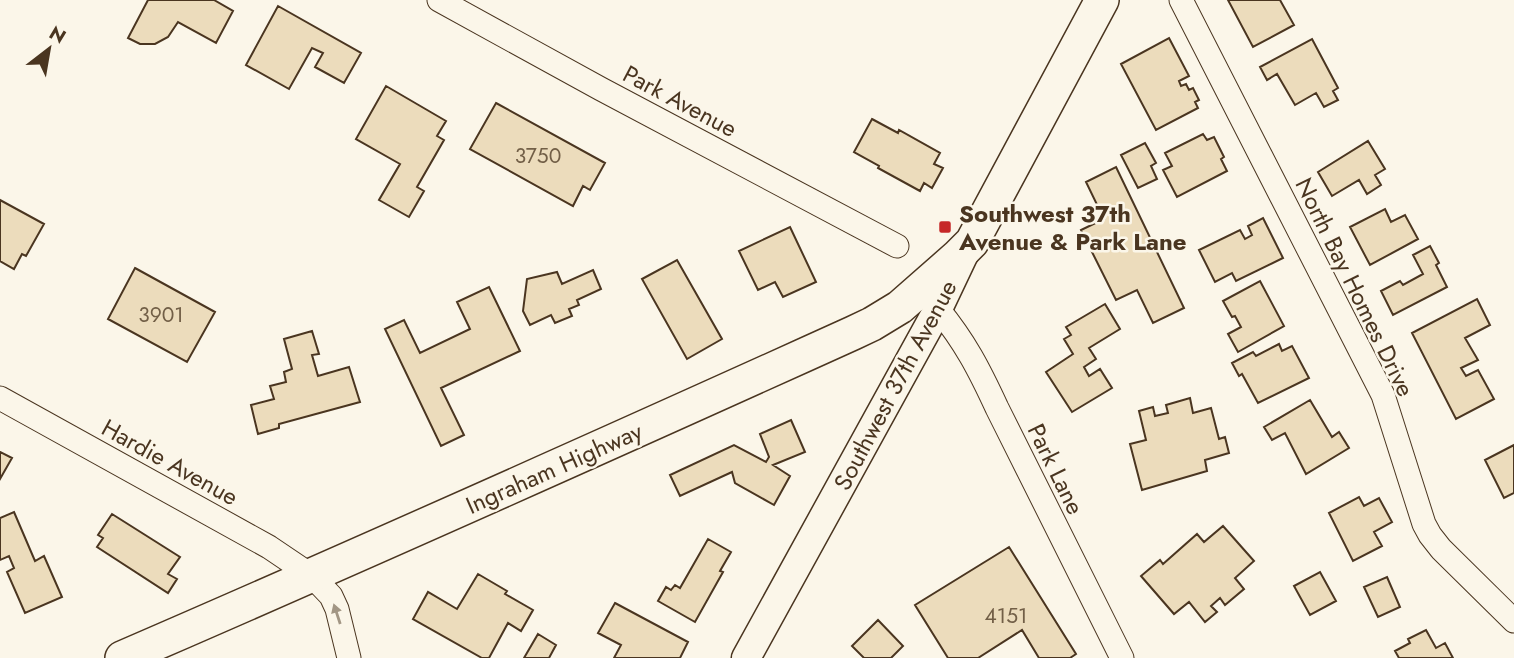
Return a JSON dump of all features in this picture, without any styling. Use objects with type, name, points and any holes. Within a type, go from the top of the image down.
[{"type":"main road","name":"Southwest 37th Avenue","points":[[967,248],[1102,0]]},
{"type":"main road","name":"Ingraham Highway","points":[[122,658],[312,576],[872,324],[900,307],[967,248]]},
{"type":"street","name":"Park Avenue","points":[[439,0],[897,246]]},
{"type":"street","name":"North Bay Homes Drive","points":[[1181,0],[1378,386],[1424,524],[1441,549],[1514,621]]},
{"type":"street","name":"Southwest 37th Avenue","points":[[746,658],[938,309],[967,248]]},
{"type":"street","name":"Park Lane","points":[[938,309],[965,343],[979,369],[1122,658]]},
{"type":"street","name":"Hardie Avenue","points":[[0,398],[269,547],[312,576],[331,596],[337,609],[349,658]]},
{"type":"building","points":[[148,0],[214,0],[233,11],[216,43],[178,22],[168,37],[155,44],[140,44],[128,38]]},
{"type":"building","points":[[1228,0],[1280,0],[1294,25],[1253,47]]},
{"type":"building","points":[[278,6],[361,53],[344,83],[315,67],[323,53],[312,48],[289,89],[246,65]]},
{"type":"building","points":[[1169,38],[1189,76],[1179,81],[1181,86],[1186,84],[1189,90],[1193,88],[1199,100],[1195,102],[1198,108],[1156,130],[1121,64]]},
{"type":"building","points":[[1312,39],[1338,88],[1333,91],[1338,100],[1324,107],[1316,93],[1295,105],[1277,74],[1267,80],[1260,67]]},
{"type":"building","points":[[386,86],[446,121],[437,136],[444,140],[417,187],[424,191],[409,217],[379,200],[400,164],[356,139]]},
{"type":"building","points":[[496,103],[605,163],[590,190],[583,186],[573,206],[470,149]]},
{"type":"building","points":[[872,119],[898,133],[899,130],[940,153],[934,164],[943,168],[932,188],[924,183],[920,191],[854,152]]},
{"type":"building","points":[[1203,134],[1207,140],[1214,137],[1224,157],[1221,159],[1227,171],[1177,197],[1163,170],[1172,166],[1165,153]]},
{"type":"building","points":[[1368,141],[1385,169],[1375,175],[1381,185],[1367,194],[1359,180],[1332,196],[1318,172]]},
{"type":"building","points":[[1145,143],[1156,163],[1151,166],[1157,179],[1138,188],[1121,155]]},
{"type":"building","points":[[1116,167],[1184,308],[1153,323],[1137,290],[1116,300],[1081,230],[1104,219],[1086,182]]},
{"type":"building","points":[[0,200],[44,224],[26,256],[22,254],[14,269],[0,261]]},
{"type":"building","points":[[1385,209],[1391,222],[1405,215],[1418,239],[1370,265],[1350,227]]},
{"type":"building","points":[[1263,218],[1283,258],[1236,281],[1232,273],[1215,282],[1199,250],[1240,230],[1245,239],[1252,235],[1248,226]]},
{"type":"building","points":[[790,227],[816,282],[783,297],[775,282],[758,290],[739,251]]},
{"type":"building","points":[[1430,246],[1447,287],[1393,315],[1381,291],[1400,281],[1403,285],[1423,274],[1413,255]]},
{"type":"building","points":[[677,260],[722,339],[687,359],[642,279]]},
{"type":"building","points":[[135,268],[215,312],[187,362],[108,319]]},
{"type":"building","points":[[593,270],[601,289],[577,300],[579,305],[569,309],[572,316],[555,323],[551,315],[530,325],[523,311],[527,279],[557,272],[562,284]]},
{"type":"building","points":[[1260,281],[1284,326],[1238,352],[1228,334],[1241,327],[1223,301]]},
{"type":"building","points":[[489,287],[520,351],[441,388],[464,435],[441,446],[385,329],[404,320],[420,353],[470,329],[457,302]]},
{"type":"building","points":[[1477,299],[1490,325],[1465,338],[1478,360],[1461,368],[1466,376],[1478,370],[1494,399],[1456,419],[1412,333]]},
{"type":"building","points":[[1105,304],[1120,329],[1089,348],[1096,359],[1084,367],[1089,376],[1100,369],[1112,388],[1072,412],[1046,372],[1073,354],[1064,339],[1071,335],[1066,327]]},
{"type":"building","points":[[312,331],[319,354],[312,355],[318,376],[349,367],[360,402],[279,424],[279,428],[258,434],[251,405],[274,399],[270,386],[286,382],[284,372],[292,369],[284,339]]},
{"type":"building","points":[[1279,344],[1282,351],[1292,346],[1309,378],[1258,403],[1242,374],[1239,376],[1232,363],[1253,352],[1256,356]]},
{"type":"building","points":[[1190,398],[1193,413],[1211,408],[1219,439],[1225,437],[1229,453],[1205,460],[1207,471],[1142,490],[1130,444],[1146,440],[1139,411],[1153,407],[1155,416],[1168,413],[1166,405]]},
{"type":"building","points":[[1310,400],[1332,437],[1339,432],[1349,448],[1306,474],[1285,433],[1272,440],[1264,427]]},
{"type":"building","points":[[791,420],[805,452],[773,465],[790,476],[774,505],[735,483],[732,472],[680,496],[670,475],[734,445],[766,462],[769,457],[760,434]]},
{"type":"building","points":[[1514,445],[1514,493],[1504,498],[1485,460]]},
{"type":"building","points":[[0,452],[12,458],[0,479]]},
{"type":"building","points":[[1359,497],[1364,506],[1379,498],[1392,522],[1374,532],[1382,546],[1353,561],[1329,513]]},
{"type":"building","points":[[14,512],[35,561],[44,556],[62,597],[25,613],[7,572],[14,568],[9,556],[0,560],[0,518]]},
{"type":"building","points":[[112,514],[180,557],[168,574],[177,579],[168,593],[97,547],[103,538],[98,535]]},
{"type":"building","points":[[1223,526],[1254,561],[1235,578],[1244,589],[1225,605],[1220,598],[1211,606],[1217,612],[1205,622],[1189,602],[1174,614],[1141,576],[1160,560],[1163,564],[1197,534],[1204,542]]},
{"type":"building","points":[[708,539],[731,552],[695,622],[658,601],[666,587],[671,590],[675,585],[680,588]]},
{"type":"building","points":[[1009,547],[1076,654],[1070,658],[1039,658],[1022,630],[978,658],[948,658],[915,605]]},
{"type":"building","points":[[1320,572],[1336,601],[1310,615],[1294,586]]},
{"type":"building","points":[[478,574],[533,610],[521,631],[508,623],[489,658],[482,658],[413,619],[428,592],[457,609]]},
{"type":"building","points":[[1387,577],[1400,607],[1378,617],[1364,587]]},
{"type":"building","points":[[615,603],[688,642],[680,658],[614,658],[621,645],[598,633]]},
{"type":"building","points":[[878,620],[903,646],[891,658],[864,658],[852,646]]},
{"type":"building","points":[[1426,630],[1436,648],[1445,643],[1453,658],[1399,658],[1395,651],[1410,643],[1408,639]]},
{"type":"building","points":[[538,634],[556,645],[549,658],[524,658]]},
{"type":"place","name":"Southwest 37th Avenue & Park Lane","points":[[945,227]]}]
